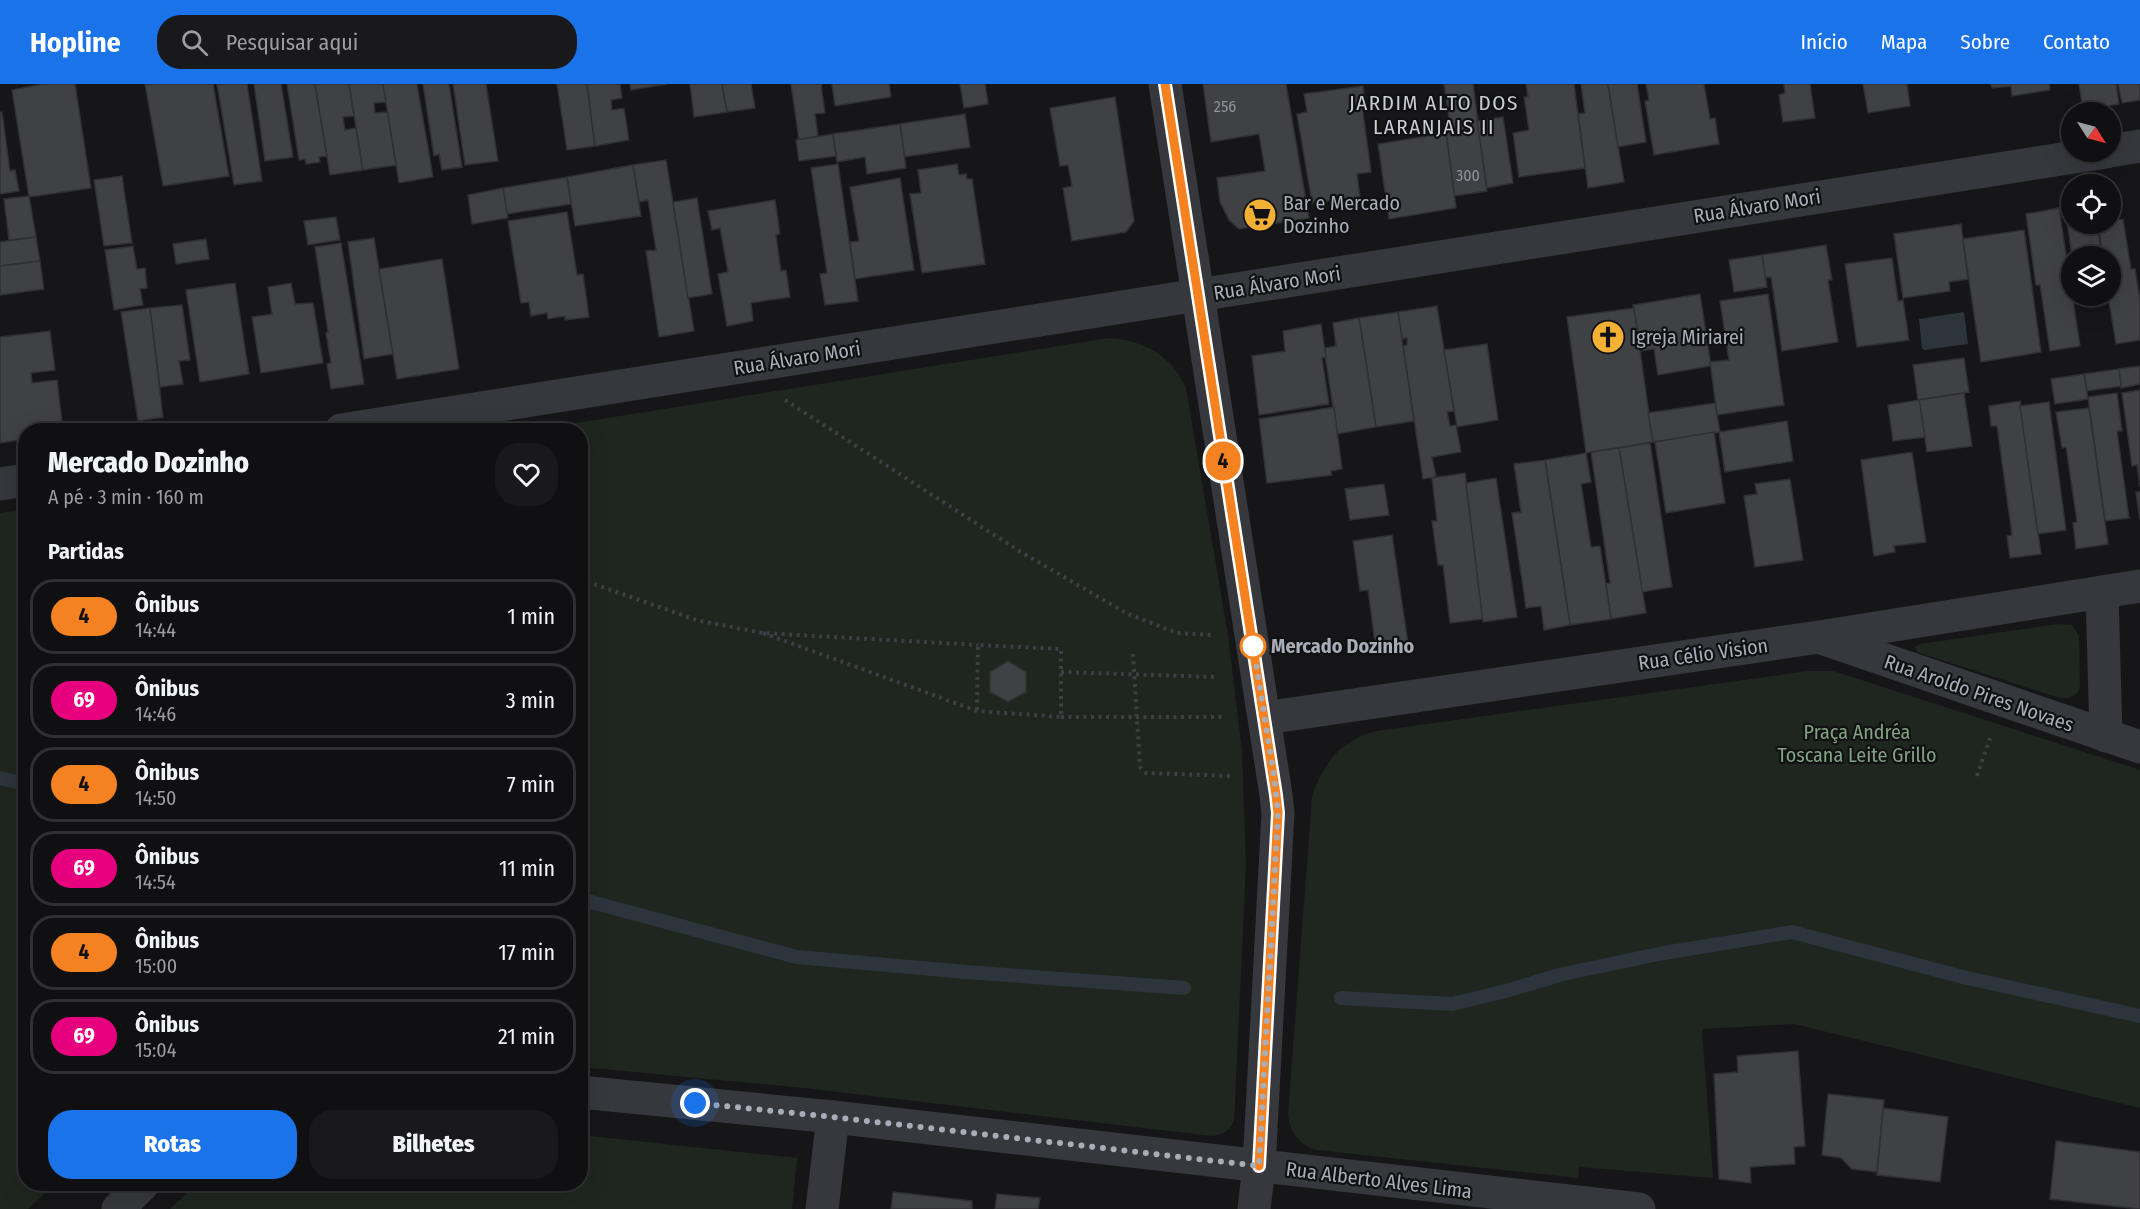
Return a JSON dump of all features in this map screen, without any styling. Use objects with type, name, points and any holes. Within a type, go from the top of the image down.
[{"type":"street","points":[[1165,84],[1265,717],[1278,813],[1259,1166],[1254,1209]]},
{"type":"street","name":"Rua Álvaro Mori","points":[[2121,149],[2140,146]]},
{"type":"street","name":"Rua Álvaro Mori","points":[[385,423],[2061,158]]},
{"type":"street","points":[[0,484],[18,481]]},
{"type":"street","name":"Rua Célio Vision","points":[[1265,717],[1819,638],[2140,586]]},
{"type":"street","points":[[2102,592],[2106,736]]},
{"type":"street","name":"Rua Aroldo Pires Novaes","points":[[1819,638],[2140,747]]},
{"type":"street","name":"Rua Alberto Alves Lima","points":[[588,1093],[833,1117],[1639,1209]]},
{"type":"street","points":[[822,1209],[833,1117]]},
{"type":"street","points":[[118,1209],[136,1191]]},
{"type":"path","points":[[747,366],[782,399],[1018,550],[1128,614],[1177,633],[1221,636]]},
{"type":"path","points":[[588,582],[696,620],[763,633],[1061,649],[1061,717]]},
{"type":"path","points":[[763,633],[977,711],[1061,717],[1265,717]]},
{"type":"path","points":[[977,711],[978,645]]},
{"type":"path","points":[[1133,654],[1140,767],[1146,773],[1237,776]]},
{"type":"path","points":[[1061,672],[1227,677]]},
{"type":"green space","points":[[1109,338],[1122,339],[1145,346],[1173,367],[1186,388],[1228,635],[1242,750],[1246,866],[1234,1121],[1225,1132],[1212,1136],[804,1088],[588,1068],[588,423],[576,423]]},
{"type":"green space","points":[[18,510],[18,1191],[47,1191],[28,1209],[0,1209],[0,513]]},
{"type":"green space","points":[[2058,624],[2072,625],[2079,636],[2080,685],[2075,695],[2063,699],[1917,652],[1915,647],[1920,644]]},
{"type":"green space","name":"Praça Andréa Toscana Leite Grillo","points":[[1808,671],[1833,671],[2140,770],[2140,1108],[1794,1024],[1702,1029],[1713,1178],[1579,1167],[1578,1178],[1316,1150],[1300,1141],[1290,1126],[1288,1114],[1312,797],[1327,764],[1343,747],[1353,740],[1376,731]]},
{"type":"green space","points":[[588,1136],[797,1158],[792,1209],[170,1209],[189,1191],[588,1191]]},
{"type":"shaded area","points":[[1964,312],[1968,344],[1924,350],[1922,348],[1919,319]]},
{"type":"building","points":[[43,84],[75,84],[91,188],[29,197],[12,90]]},
{"type":"building","points":[[145,84],[213,84],[229,176],[163,186]]},
{"type":"building","points":[[217,84],[247,84],[262,181],[234,185]]},
{"type":"building","points":[[254,84],[281,84],[293,157],[265,161]]},
{"type":"building","points":[[287,84],[315,84],[327,156],[319,157],[320,162],[306,164],[305,159],[299,160]]},
{"type":"building","points":[[315,84],[349,84],[354,116],[343,117],[345,130],[356,128],[363,170],[330,175]]},
{"type":"building","points":[[349,84],[383,84],[386,102],[374,103],[375,113],[388,112],[396,165],[363,170]]},
{"type":"building","points":[[383,84],[417,84],[433,177],[399,183]]},
{"type":"building","points":[[423,84],[449,84],[462,167],[442,170],[439,154],[434,156]]},
{"type":"building","points":[[453,84],[486,84],[498,161],[465,165]]},
{"type":"building","points":[[557,84],[587,84],[595,146],[567,150]]},
{"type":"building","points":[[587,84],[620,84],[622,98],[611,100],[612,110],[624,108],[629,140],[595,146]]},
{"type":"building","points":[[630,84],[667,84],[631,90]]},
{"type":"building","points":[[690,84],[722,84],[727,112],[694,117]]},
{"type":"building","points":[[722,84],[751,84],[755,108],[727,112]]},
{"type":"building","points":[[791,84],[821,84],[825,113],[815,114],[818,136],[799,140]]},
{"type":"building","points":[[832,84],[889,84],[891,97],[835,106]]},
{"type":"building","points":[[960,84],[985,84],[988,104],[964,108]]},
{"type":"building","points":[[1203,84],[1286,84],[1309,218],[1239,229],[1229,220],[1220,202],[1217,178],[1265,171],[1259,134],[1211,142]]},
{"type":"building","points":[[1444,84],[1473,84],[1487,191],[1454,196],[1446,133],[1451,132]]},
{"type":"building","points":[[1526,84],[1574,84],[1585,168],[1519,177],[1513,133],[1529,130],[1524,97],[1528,97]]},
{"type":"building","points":[[1581,84],[1608,84],[1624,182],[1588,188],[1578,114],[1585,113]]},
{"type":"building","points":[[1608,84],[1637,84],[1646,142],[1618,147]]},
{"type":"building","points":[[1646,84],[1704,84],[1710,119],[1715,118],[1719,144],[1654,155],[1645,101],[1649,100]]},
{"type":"building","points":[[1784,84],[1810,84],[1815,118],[1783,122],[1779,95],[1785,93]]},
{"type":"building","points":[[1863,84],[1907,84],[1910,106],[1868,113]]},
{"type":"building","points":[[1991,84],[2049,84],[2050,90],[2012,96],[2011,86],[1992,88]]},
{"type":"building","points":[[2079,84],[2116,84],[2119,102],[2082,102]]},
{"type":"building","points":[[2118,84],[2140,84],[2140,100],[2122,103]]},
{"type":"building","points":[[1363,86],[1365,104],[1362,105],[1371,172],[1357,174],[1360,197],[1312,203],[1297,114],[1307,112],[1304,94]]},
{"type":"building","points":[[1115,97],[1134,221],[1126,232],[1072,241],[1063,188],[1072,186],[1068,165],[1060,166],[1050,108]]},
{"type":"building","points":[[2,112],[10,171],[15,170],[19,191],[0,194],[0,113]]},
{"type":"building","points":[[965,114],[970,147],[904,157],[900,124]]},
{"type":"building","points":[[1503,117],[1513,183],[1487,188],[1477,121]]},
{"type":"building","points":[[900,124],[906,168],[867,174],[865,157],[837,162],[833,134]]},
{"type":"building","points":[[1446,133],[1456,208],[1389,219],[1378,144]]},
{"type":"building","points":[[833,134],[836,156],[799,161],[796,140]]},
{"type":"building","points":[[666,160],[694,331],[659,337],[646,251],[656,250],[648,200],[639,202],[633,165]]},
{"type":"building","points":[[838,164],[858,301],[825,305],[820,274],[827,273],[811,168]]},
{"type":"building","points":[[957,164],[959,175],[966,174],[967,179],[972,179],[985,264],[922,273],[910,194],[921,193],[918,170]]},
{"type":"building","points":[[633,165],[641,216],[575,226],[567,177]]},
{"type":"building","points":[[122,176],[132,243],[104,246],[94,180]]},
{"type":"building","points":[[567,177],[571,204],[507,214],[503,188]]},
{"type":"building","points":[[900,178],[914,270],[855,279],[850,242],[859,241],[850,187]]},
{"type":"building","points":[[503,188],[508,218],[472,224],[468,195]]},
{"type":"building","points":[[29,196],[36,237],[9,240],[4,199]]},
{"type":"building","points":[[697,198],[712,294],[688,298],[673,202]]},
{"type":"building","points":[[775,200],[780,234],[776,235],[781,271],[786,270],[790,297],[751,303],[753,321],[727,326],[718,274],[728,272],[720,228],[712,230],[708,211]]},
{"type":"building","points":[[2059,208],[2061,234],[2063,234],[2065,246],[2061,246],[2061,306],[2074,306],[2080,346],[2050,351],[2040,285],[2036,285],[2026,214]]},
{"type":"building","points":[[567,212],[577,275],[583,274],[589,317],[565,320],[565,316],[548,319],[547,313],[531,316],[529,302],[521,303],[508,221]]},
{"type":"building","points":[[336,217],[340,240],[308,245],[304,221]]},
{"type":"building","points":[[2121,219],[2123,219],[2131,269],[2135,269],[2140,300],[2140,340],[2116,344],[2110,306],[2121,306],[2121,246],[2101,246],[2100,234],[2121,234]]},
{"type":"building","points":[[1961,224],[1968,279],[1949,282],[1950,291],[1903,298],[1894,234]]},
{"type":"building","points":[[2024,230],[2041,352],[1981,362],[1963,239]]},
{"type":"building","points":[[2069,234],[2099,234],[2100,246],[2071,246]]},
{"type":"building","points":[[36,237],[40,261],[0,266],[0,242]]},
{"type":"building","points":[[374,238],[393,354],[364,359],[348,242]]},
{"type":"building","points":[[206,239],[209,259],[176,264],[173,244]]},
{"type":"building","points":[[341,243],[364,384],[331,389],[327,364],[331,363],[326,333],[328,332],[315,247]]},
{"type":"building","points":[[1826,245],[1832,280],[1828,280],[1838,342],[1782,351],[1771,277],[1765,278],[1762,255]]},
{"type":"building","points":[[133,246],[137,269],[145,268],[147,288],[140,289],[143,305],[114,310],[105,250]]},
{"type":"building","points":[[1762,255],[1767,287],[1734,292],[1729,260]]},
{"type":"building","points":[[1892,258],[1898,301],[1903,300],[1909,340],[1857,347],[1845,264]]},
{"type":"building","points":[[442,259],[459,369],[397,379],[379,269]]},
{"type":"building","points":[[40,261],[44,289],[0,295],[0,266]]},
{"type":"building","points":[[235,283],[249,374],[200,382],[186,290]]},
{"type":"building","points":[[291,283],[295,304],[313,303],[323,363],[261,373],[252,317],[272,314],[268,287]]},
{"type":"building","points":[[1700,294],[1711,366],[1658,375],[1654,349],[1640,351],[1633,305]]},
{"type":"building","points":[[1768,294],[1784,405],[1717,415],[1710,362],[1729,360],[1720,301]]},
{"type":"building","points":[[182,305],[190,360],[179,361],[183,384],[160,387],[150,308]]},
{"type":"building","points":[[1437,306],[1454,411],[1447,412],[1450,426],[1456,425],[1461,452],[1432,457],[1436,477],[1423,479],[1403,346],[1407,345],[1407,338],[1402,339],[1398,312]]},
{"type":"building","points":[[150,308],[163,417],[138,421],[121,312]]},
{"type":"building","points":[[1634,308],[1653,442],[1586,453],[1567,317]]},
{"type":"building","points":[[1398,312],[1414,421],[1376,427],[1359,318]]},
{"type":"building","points":[[1359,318],[1376,427],[1337,434],[1324,348],[1336,346],[1333,323]]},
{"type":"building","points":[[1321,324],[1326,357],[1322,358],[1329,404],[1259,415],[1252,356],[1285,351],[1283,331]]},
{"type":"building","points":[[50,331],[55,370],[31,373],[32,383],[57,380],[62,423],[18,423],[18,440],[0,443],[0,337]]},
{"type":"building","points":[[1487,344],[1498,420],[1457,427],[1444,350]]},
{"type":"building","points":[[1964,358],[1969,392],[1918,400],[1913,365]]},
{"type":"building","points":[[2140,366],[2140,384],[2121,388],[2119,369]]},
{"type":"building","points":[[2119,369],[2121,386],[2087,391],[2084,374]]},
{"type":"building","points":[[2084,374],[2088,399],[2055,404],[2051,379]]},
{"type":"building","points":[[2140,390],[2140,487],[2137,465],[2132,466],[2122,393]]},
{"type":"building","points":[[1964,393],[1972,446],[1927,452],[1919,400]]},
{"type":"building","points":[[2117,393],[2122,431],[2117,431],[2129,518],[2105,521],[2088,397]]},
{"type":"building","points":[[1919,400],[1925,437],[1893,441],[1888,405]]},
{"type":"building","points":[[2020,401],[2041,554],[2010,558],[2007,536],[2012,535],[1997,426],[1991,426],[1989,406]]},
{"type":"building","points":[[2049,402],[2066,530],[2038,534],[2020,406]]},
{"type":"building","points":[[1715,403],[1720,432],[1653,442],[1648,413]]},
{"type":"building","points":[[1334,407],[1342,469],[1331,471],[1332,475],[1267,483],[1259,419]]},
{"type":"building","points":[[2089,408],[2108,544],[2076,549],[2073,523],[2077,522],[2066,447],[2062,448],[2056,412]]},
{"type":"building","points":[[1787,421],[1793,461],[1725,472],[1719,432]]},
{"type":"building","points":[[1714,432],[1725,503],[1666,513],[1655,442]]},
{"type":"building","points":[[1650,443],[1672,587],[1642,592],[1619,448]]},
{"type":"building","points":[[1619,448],[1646,613],[1611,619],[1606,584],[1610,583],[1591,452]]},
{"type":"building","points":[[1912,452],[1926,542],[1894,546],[1895,552],[1874,556],[1861,460]]},
{"type":"building","points":[[1586,453],[1591,482],[1581,484],[1591,547],[1600,546],[1611,619],[1570,625],[1545,460]]},
{"type":"building","points":[[1545,460],[1570,625],[1544,630],[1541,606],[1526,608],[1512,513],[1521,512],[1514,464]]},
{"type":"building","points":[[1465,473],[1483,619],[1450,623],[1443,565],[1438,565],[1432,521],[1437,521],[1432,478]]},
{"type":"building","points":[[1496,478],[1517,617],[1483,622],[1466,483]]},
{"type":"building","points":[[1790,479],[1803,560],[1755,567],[1744,496],[1757,494],[1755,484]]},
{"type":"building","points":[[1384,484],[1389,515],[1350,520],[1345,489]]},
{"type":"building","points":[[2136,492],[2140,492],[2140,520]]},
{"type":"building","points":[[1392,535],[1409,650],[1381,654],[1380,642],[1375,643],[1368,590],[1360,591],[1353,541]]},
{"type":"building","points":[[1008,661],[1026,672],[1026,692],[1008,702],[990,692],[990,672]]},
{"type":"building","points":[[1798,1051],[1805,1146],[1794,1147],[1795,1164],[1750,1167],[1751,1183],[1719,1179],[1714,1074],[1738,1072],[1737,1056]]},
{"type":"building","points":[[1828,1094],[1884,1100],[1877,1172],[1852,1169],[1841,1158],[1822,1155]]},
{"type":"building","points":[[1883,1108],[1948,1117],[1940,1182],[1877,1175]]},
{"type":"building","points":[[2056,1141],[2140,1152],[2140,1209],[2050,1199]]},
{"type":"building","points":[[893,1192],[972,1201],[972,1209],[891,1209]]},
{"type":"building","points":[[997,1194],[1040,1198],[1038,1209],[995,1209]]},
{"type":"waterway","points":[[0,778],[18,782]]},
{"type":"waterway","points":[[588,901],[797,957],[1184,988]]},
{"type":"waterway","points":[[1341,998],[1452,1004],[1563,974],[1664,953],[1792,932],[1963,977],[2140,1016]]},
{"type":"bus line","name":"4","points":[[1165,84],[1265,717],[1278,813],[1259,1166]]},
{"type":"place","name":"Bar e Mercado Dozinho","points":[[1260,215]]},
{"type":"place","name":"Igreja Miriarei","points":[[1608,337]]},
{"type":"place","name":"Mercado Dozinho","points":[[1253,646]]},
{"type":"district","name":"JARDIM ALTO DOS LARANJAIS II","points":[[1434,115]]},
{"type":"route","points":[[695,1103],[1259,1166],[1278,813],[1253,644],[1253,646]]}]
